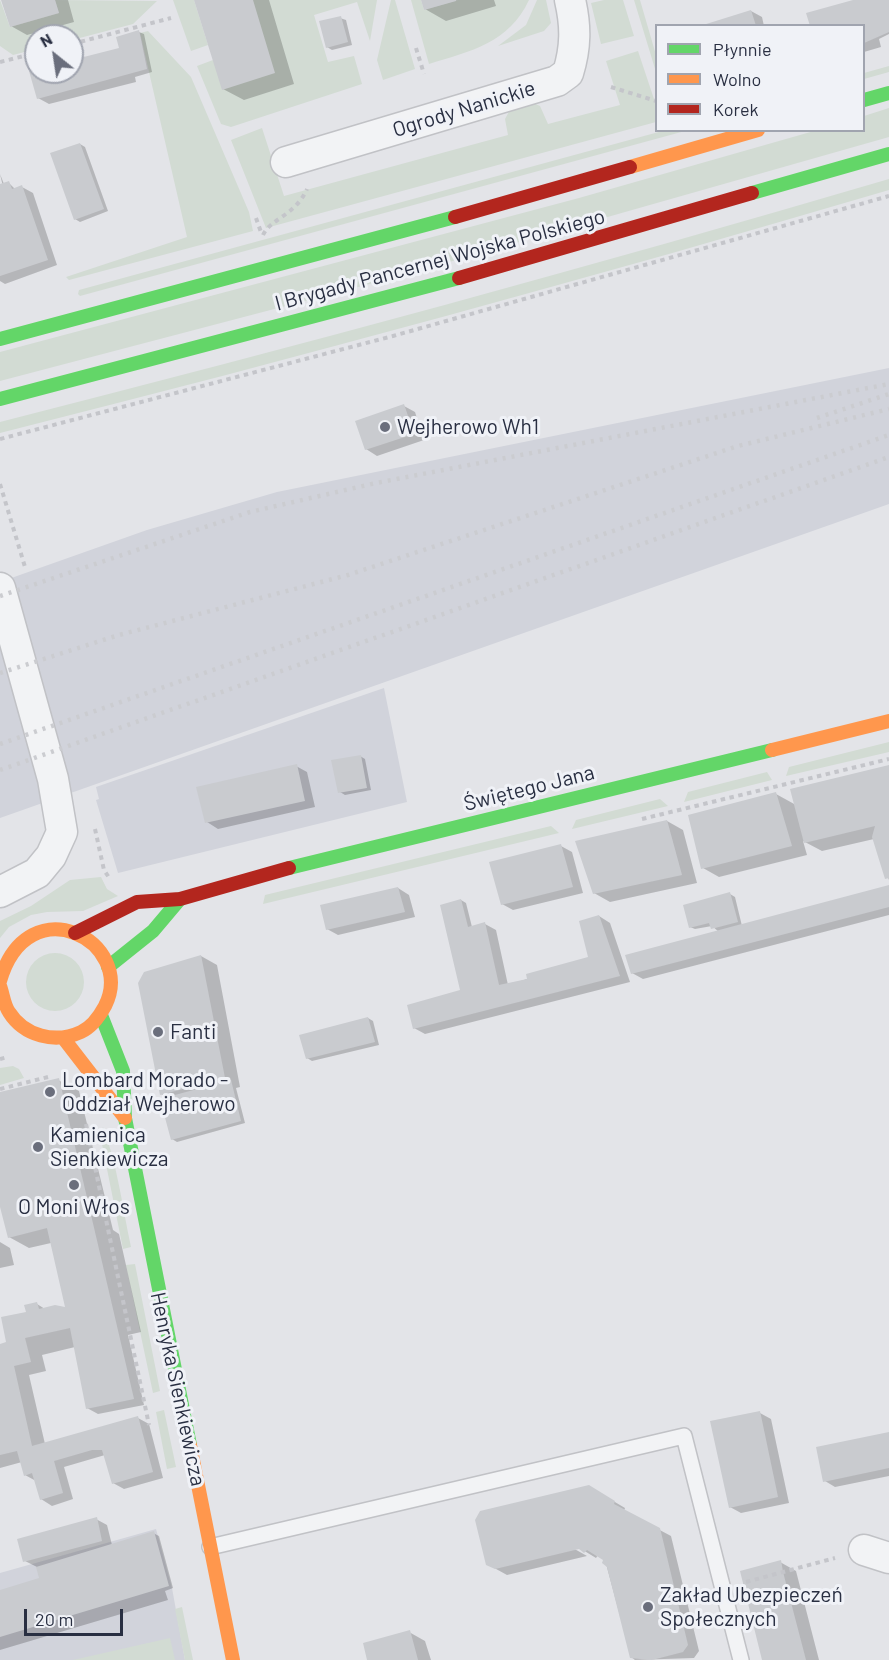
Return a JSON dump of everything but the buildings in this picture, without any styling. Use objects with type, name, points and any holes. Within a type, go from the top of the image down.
[{"type":"street","name":"Ogrody Nanickie","points":[[286,162],[557,81],[568,73],[576,46],[570,0]]},
{"type":"street","points":[[865,100],[889,93]]},
{"type":"street","name":"I Brygady Pancernej Wojska Polskiego","points":[[0,339],[360,244],[751,132]]},
{"type":"street","name":"I Brygady Pancernej Wojska Polskiego","points":[[0,399],[404,294],[889,154]]},
{"type":"street","points":[[0,588],[53,780],[62,832],[51,856],[37,873],[0,892]]},
{"type":"street","name":"Świętego Jana","points":[[75,933],[137,902],[180,899],[266,874],[889,721]]},
{"type":"street","points":[[108,967],[153,932],[180,899]]},
{"type":"street","points":[[0,981],[3,966],[11,950],[24,938],[40,931],[58,929],[75,933],[95,947],[108,967],[111,984],[109,1000],[101,1015],[85,1030],[64,1039],[48,1040],[13,1027],[0,987]]},
{"type":"street","name":"Henryka Sienkiewicza","points":[[101,1015],[123,1071],[125,1118],[232,1660]]},
{"type":"street","name":"Henryka Sienkiewicza","points":[[64,1039],[125,1118]]},
{"type":"lane","points":[[210,1547],[684,1436],[741,1660]]},
{"type":"path","points":[[84,41],[171,18]]},
{"type":"path","points":[[416,48],[424,74]]},
{"type":"path","points":[[0,63],[24,56]]},
{"type":"path","points":[[611,87],[655,100]]},
{"type":"path","points":[[256,218],[262,236],[266,228],[300,203],[307,189]]},
{"type":"path","points":[[0,439],[393,336],[889,196]]},
{"type":"path","points":[[0,500],[6,506]]},
{"type":"path","points":[[630,822],[889,759]]},
{"type":"path","points":[[92,817],[105,870],[114,885]]},
{"type":"path","points":[[0,1089],[54,1076]]},
{"type":"path","points":[[83,1112],[150,1426]]},
{"type":"path","points":[[743,1583],[877,1554]]},
{"type":"shaded area","points":[[0,0],[10,27],[59,13],[55,0],[157,1],[133,24],[84,37],[84,24],[24,24],[24,52],[13,55],[0,46]]},
{"type":"shaded area","points":[[173,0],[194,0],[208,45],[191,51]]},
{"type":"shaded area","points":[[253,0],[377,0],[370,41],[357,2],[314,15],[328,62],[354,56],[362,84],[231,127],[221,124],[197,66],[213,60]]},
{"type":"shaded area","points":[[391,0],[395,0],[415,69],[383,80],[377,60]]},
{"type":"shaded area","points":[[411,0],[421,0],[424,10],[458,0],[529,0],[521,15],[500,36],[460,55],[429,64]]},
{"type":"shaded area","points":[[537,0],[546,0],[551,23],[544,31],[498,46],[526,25]]},
{"type":"shaded area","points":[[623,0],[634,36],[601,44],[591,3]]},
{"type":"shaded area","points":[[634,0],[640,0],[655,52],[655,69]]},
{"type":"shaded area","points":[[148,31],[191,77],[249,212],[253,231],[69,280],[66,277],[187,237],[140,33]]},
{"type":"shaded area","points":[[638,51],[655,102],[655,122],[266,228],[231,140],[262,128],[284,196],[508,135],[505,119],[511,108],[531,102],[540,106],[548,124],[620,105],[606,61]]},
{"type":"shaded area","points":[[889,66],[889,72],[865,79],[865,73]]},
{"type":"shaded area","points":[[889,108],[889,137],[400,276],[0,381],[0,352],[579,198],[810,132],[865,132],[865,116]]},
{"type":"shaded area","points":[[659,132],[681,132],[80,296],[79,290]]},
{"type":"shaded area","points":[[889,179],[889,190],[668,254],[335,346],[0,433],[0,422],[446,305]]},
{"type":"shaded area","points":[[889,368],[889,504],[0,818],[0,582],[147,530],[277,492]]},
{"type":"shaded area","points":[[384,688],[407,802],[118,873],[96,800],[99,799],[96,787]]},
{"type":"shaded area","points":[[889,742],[889,752],[786,776],[789,767]]},
{"type":"shaded area","points":[[767,772],[772,780],[684,802],[688,792]]},
{"type":"shaded area","points":[[660,799],[668,806],[572,829],[576,820]]},
{"type":"shaded area","points":[[551,826],[559,833],[263,904],[265,895]]},
{"type":"shaded area","points":[[101,877],[107,889],[118,896],[83,911],[31,915],[9,927],[0,938],[0,921],[31,906],[70,880]]},
{"type":"shaded area","points":[[49,953],[61,953],[76,961],[84,976],[84,988],[76,1003],[61,1011],[49,1011],[34,1003],[26,988],[26,976],[34,961]]},
{"type":"shaded area","points":[[13,1066],[19,1069],[24,1078],[0,1085],[0,1068]]},
{"type":"shaded area","points":[[103,1127],[116,1172],[131,1247],[123,1249],[100,1134]]},
{"type":"shaded area","points":[[135,1264],[160,1391],[153,1393],[126,1265]]},
{"type":"shaded area","points":[[164,1410],[176,1467],[167,1469],[156,1412]]},
{"type":"shaded area","points":[[156,1529],[172,1588],[185,1660],[0,1660],[0,1573]]},
{"type":"shaded area","points":[[182,1607],[193,1660],[185,1660],[175,1609]]},
{"type":"shaded area","points":[[170,1638],[175,1660],[73,1660]]},
{"type":"railway","points":[[0,596],[250,512],[376,483],[889,384]]},
{"type":"railway","points":[[817,418],[889,394]]},
{"type":"railway","points":[[0,673],[119,635],[348,575],[738,446],[889,409]]},
{"type":"railway","points":[[0,744],[889,435]]},
{"type":"railway","points":[[0,770],[889,457]]},
{"type":"traffic: fast","points":[[865,100],[889,93]]},
{"type":"traffic: fast","points":[[752,193],[889,154]]},
{"type":"traffic: fast","points":[[0,339],[455,217]]},
{"type":"traffic: fast","points":[[0,399],[459,278]]},
{"type":"traffic: fast","points":[[289,868],[772,750]]},
{"type":"traffic: fast","points":[[108,967],[153,931],[180,899]]},
{"type":"traffic: fast","points":[[101,1015],[123,1071],[125,1118],[190,1445]]},
{"type":"traffic: slow","points":[[630,167],[751,132]]},
{"type":"traffic: slow","points":[[772,750],[889,721]]},
{"type":"traffic: slow","points":[[0,981],[14,952],[33,935],[54,929],[75,933],[93,944],[106,961],[111,983],[105,1006],[95,1021],[81,1032],[61,1037],[41,1036],[23,1027],[7,1009],[0,986]]},
{"type":"traffic: slow","points":[[64,1039],[125,1118]]},
{"type":"traffic: slow","points":[[190,1445],[233,1660]]},
{"type":"traffic: jam","points":[[455,217],[630,167]]},
{"type":"traffic: jam","points":[[459,278],[752,193]]},
{"type":"traffic: jam","points":[[75,933],[137,902],[180,899],[289,868]]},
{"type":"place","name":"Wejherowo Wh1","points":[[385,427]]},
{"type":"place","name":"Fanti","points":[[158,1032]]},
{"type":"place","name":"Lombard Morado - Oddział Wejherowo","points":[[50,1092]]},
{"type":"place","name":"Kamienica Sienkiewicza","points":[[38,1147]]},
{"type":"place","name":"O Moni Włos","points":[[74,1185]]},
{"type":"place","name":"Zakład Ubezpieczeń Społecznych","points":[[648,1607]]}]
